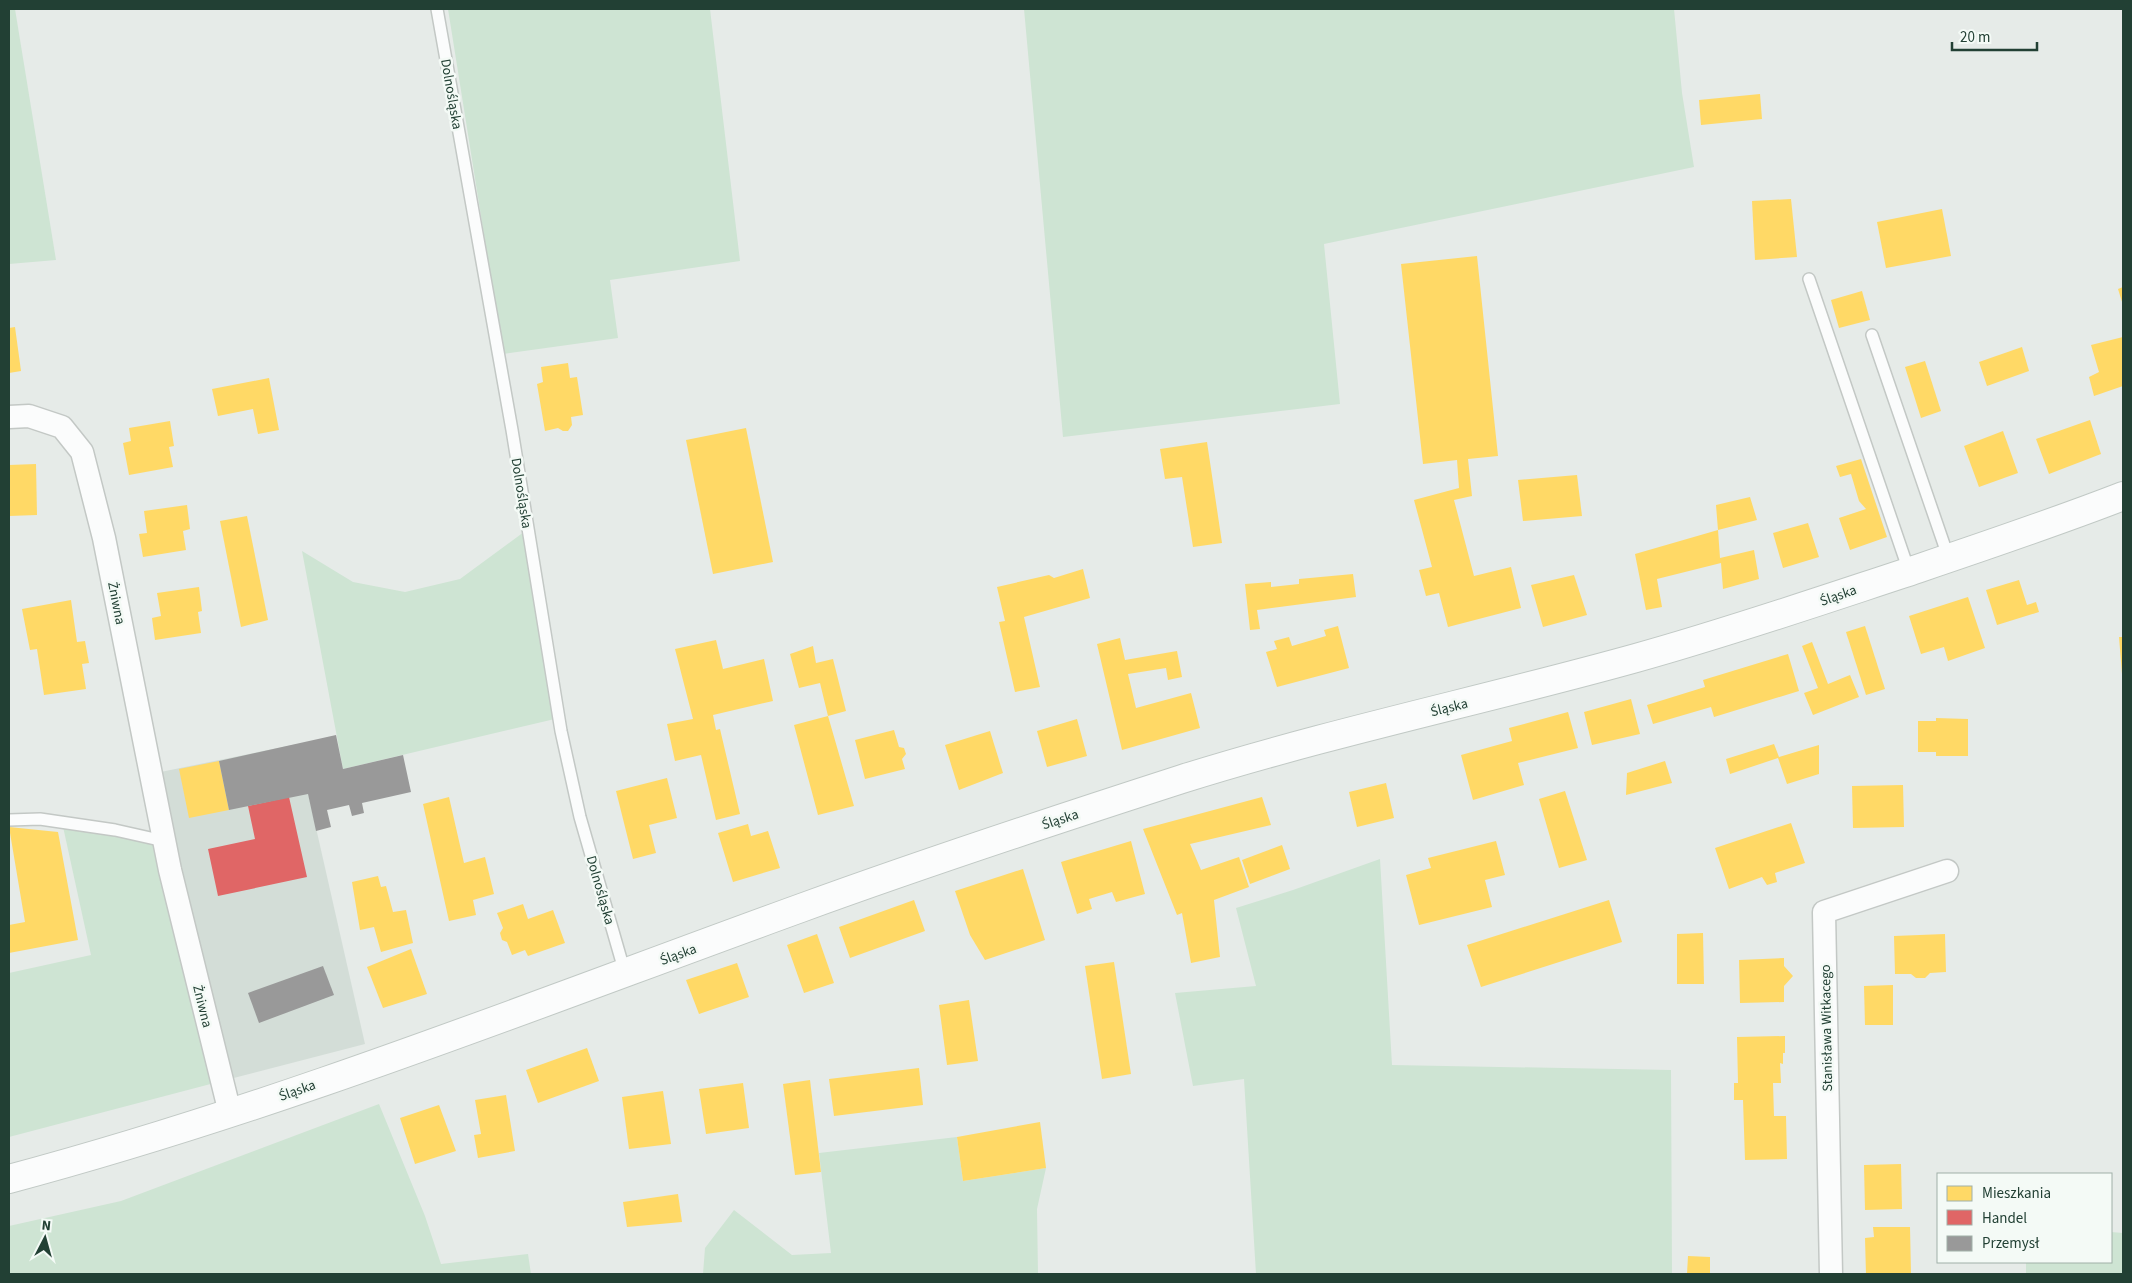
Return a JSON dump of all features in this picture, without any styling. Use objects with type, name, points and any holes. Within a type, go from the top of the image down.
[{"type":"street","name":"Żniwna","points":[[9,417],[28,416],[62,427],[82,452],[104,538],[164,841],[230,1113]]},
{"type":"street","name":"Śląska","points":[[9,1179],[230,1113],[442,1042],[625,973],[937,860],[1185,778],[1282,750],[1747,626],[1949,558],[2123,496]]},
{"type":"street","name":"Stanisława Witkacego","points":[[1831,1274],[1824,912],[1946,871]]},
{"type":"lane","name":"Dolnośląska","points":[[437,9],[512,430],[561,731],[580,817],[625,973]]},
{"type":"lane","points":[[1809,279],[1909,571]]},
{"type":"lane","points":[[1872,335],[1949,558]]},
{"type":"lane","points":[[9,820],[40,818],[115,830],[164,841]]},
{"type":"shaded area","points":[[297,744],[365,1044],[222,1081],[151,774]]},
{"type":"green space","points":[[9,9],[15,9],[56,260],[9,264]]},
{"type":"green space","points":[[448,9],[710,9],[740,261],[610,280],[618,338],[503,354]]},
{"type":"green space","points":[[1024,9],[1674,9],[1682,93],[1694,167],[1324,244],[1340,404],[1063,437]]},
{"type":"green space","points":[[528,529],[559,718],[343,769],[302,551],[353,582],[405,592],[460,579]]},
{"type":"green space","points":[[62,822],[164,841],[222,1081],[9,1137],[9,973],[91,955]]},
{"type":"green space","points":[[1380,859],[1392,1065],[1671,1070],[1672,1274],[1256,1274],[1244,1079],[1193,1086],[1175,993],[1256,986],[1236,908]]},
{"type":"green space","points":[[379,1104],[425,1216],[441,1264],[528,1254],[531,1274],[9,1274],[9,1226],[121,1201]]},
{"type":"green space","points":[[957,1137],[963,1181],[1046,1168],[1037,1209],[1038,1274],[703,1274],[705,1248],[734,1210],[792,1255],[831,1253],[819,1153]]},
{"type":"green space","points":[[2112,1232],[2123,1233],[2123,1274],[2026,1274],[2026,1263],[2112,1263]]},
{"type":"building: Mieszkania","points":[[1760,94],[1762,119],[1701,125],[1699,100]]},
{"type":"building: Mieszkania","points":[[1791,199],[1797,257],[1755,260],[1752,201]]},
{"type":"building: Mieszkania","points":[[1942,209],[1951,256],[1886,268],[1877,222]]},
{"type":"building: Mieszkania","points":[[1477,256],[1498,456],[1468,459],[1472,496],[1454,500],[1474,576],[1511,567],[1521,608],[1448,627],[1439,593],[1426,596],[1419,570],[1432,567],[1414,500],[1459,488],[1457,460],[1423,464],[1401,264]]},
{"type":"building: Mieszkania","points":[[2123,287],[2123,305],[2118,289]]},
{"type":"building: Mieszkania","points":[[1862,291],[1870,320],[1839,328],[1831,300]]},
{"type":"building: Mieszkania","points":[[15,327],[21,371],[9,373],[9,328]]},
{"type":"building: Mieszkania","points":[[2123,337],[2123,386],[2094,396],[2089,377],[2099,372],[2091,345]]},
{"type":"building: Mieszkania","points":[[2022,347],[2029,371],[1987,386],[1979,362]]},
{"type":"building: Mieszkania","points":[[1925,361],[1941,411],[1921,418],[1905,367]]},
{"type":"building: Mieszkania","points":[[568,363],[570,378],[577,377],[583,415],[571,417],[572,425],[568,431],[558,428],[545,431],[537,384],[543,382],[541,367]]},
{"type":"building: Mieszkania","points":[[269,378],[279,430],[258,434],[253,409],[218,416],[212,389]]},
{"type":"building: Mieszkania","points":[[2090,420],[2101,454],[2049,474],[2036,439]]},
{"type":"building: Mieszkania","points":[[170,421],[174,446],[169,447],[173,467],[129,475],[123,443],[131,441],[129,428]]},
{"type":"building: Mieszkania","points":[[746,428],[773,562],[713,574],[686,440]]},
{"type":"building: Mieszkania","points":[[2003,431],[2018,473],[1979,487],[1964,446]]},
{"type":"building: Mieszkania","points":[[1207,442],[1222,543],[1193,547],[1182,477],[1165,479],[1160,449]]},
{"type":"building: Mieszkania","points":[[1861,459],[1887,537],[1850,550],[1839,518],[1866,509],[1859,501],[1851,474],[1840,477],[1836,466]]},
{"type":"building: Mieszkania","points":[[36,464],[37,515],[9,516],[9,465]]},
{"type":"building: Mieszkania","points":[[1577,475],[1582,516],[1523,521],[1518,480]]},
{"type":"building: Mieszkania","points":[[1750,497],[1757,520],[1718,530],[1716,505]]},
{"type":"building: Mieszkania","points":[[187,505],[190,529],[183,531],[186,550],[143,557],[139,534],[147,533],[144,511]]},
{"type":"building: Mieszkania","points":[[247,516],[268,620],[241,627],[220,521]]},
{"type":"building: Mieszkania","points":[[1808,523],[1819,557],[1783,568],[1773,533]]},
{"type":"building: Mieszkania","points":[[1718,530],[1720,558],[1754,550],[1759,579],[1723,589],[1721,563],[1657,579],[1662,607],[1646,610],[1635,554]]},
{"type":"building: Mieszkania","points":[[1083,569],[1090,598],[1024,617],[1040,687],[1015,692],[999,622],[1005,621],[997,587],[1049,575],[1054,578]]},
{"type":"building: Mieszkania","points":[[1353,574],[1356,597],[1257,610],[1260,629],[1250,630],[1245,584],[1271,582],[1271,587],[1299,584],[1299,579]]},
{"type":"building: Mieszkania","points":[[1574,575],[1587,615],[1543,627],[1531,585]]},
{"type":"building: Mieszkania","points":[[2019,580],[2027,605],[2036,602],[2039,612],[1997,625],[1986,590]]},
{"type":"building: Mieszkania","points":[[199,587],[202,611],[198,612],[201,633],[155,640],[152,618],[161,616],[157,593]]},
{"type":"building: Mieszkania","points":[[1968,597],[1985,648],[1948,661],[1944,647],[1921,654],[1909,616]]},
{"type":"building: Mieszkania","points":[[71,600],[77,642],[85,641],[89,663],[82,664],[86,689],[44,695],[37,649],[30,650],[22,609]]},
{"type":"building: Mieszkania","points":[[1338,626],[1349,668],[1277,687],[1266,652],[1277,649],[1274,641],[1289,637],[1292,646],[1326,636],[1324,630]]},
{"type":"building: Mieszkania","points":[[1865,626],[1885,689],[1866,695],[1846,632]]},
{"type":"building: Mieszkania","points":[[2119,637],[2123,637],[2123,674],[2122,674]]},
{"type":"building: Mieszkania","points":[[1120,638],[1125,660],[1177,651],[1182,677],[1168,680],[1166,668],[1128,674],[1136,708],[1191,693],[1200,728],[1122,750],[1097,644]]},
{"type":"building: Mieszkania","points":[[716,640],[723,669],[764,659],[773,701],[713,715],[716,730],[720,729],[740,814],[716,820],[701,755],[675,761],[667,724],[693,719],[675,649]]},
{"type":"building: Mieszkania","points":[[1812,642],[1828,684],[1850,675],[1859,697],[1813,715],[1804,693],[1818,688],[1802,646]]},
{"type":"building: Mieszkania","points":[[813,646],[816,663],[833,659],[846,711],[828,716],[820,683],[799,688],[790,654]]},
{"type":"building: Mieszkania","points":[[1788,654],[1799,691],[1714,717],[1711,707],[1653,724],[1647,705],[1705,687],[1703,680]]},
{"type":"building: Mieszkania","points":[[1631,699],[1640,734],[1592,745],[1584,712]]},
{"type":"building: Mieszkania","points":[[1568,712],[1578,748],[1518,763],[1524,785],[1473,800],[1461,755],[1512,741],[1509,728]]},
{"type":"building: Mieszkania","points":[[828,716],[854,806],[818,815],[794,725]]},
{"type":"building: Mieszkania","points":[[1936,718],[1968,719],[1968,756],[1936,756],[1936,752],[1918,752],[1918,721],[1936,721]]},
{"type":"building: Mieszkania","points":[[1077,719],[1087,756],[1047,767],[1037,731]]},
{"type":"building: Mieszkania","points":[[894,730],[899,747],[904,748],[906,754],[902,759],[905,769],[865,779],[855,740]]},
{"type":"building: Mieszkania","points":[[990,731],[1003,773],[959,790],[945,745]]},
{"type":"building: Mieszkania","points":[[1774,744],[1779,757],[1819,745],[1819,774],[1787,784],[1778,758],[1730,774],[1726,759]]},
{"type":"building: Mieszkania","points":[[219,761],[229,810],[189,818],[179,769]]},
{"type":"building: Mieszkania","points":[[1665,761],[1672,783],[1626,795],[1627,773]]},
{"type":"building: Mieszkania","points":[[667,778],[677,818],[649,825],[656,853],[633,859],[616,791]]},
{"type":"building: Mieszkania","points":[[1386,783],[1394,818],[1357,827],[1349,792]]},
{"type":"building: Mieszkania","points":[[1903,785],[1904,827],[1853,828],[1852,786]]},
{"type":"building: Mieszkania","points":[[1565,791],[1587,860],[1559,868],[1539,799]]},
{"type":"building: Mieszkania","points":[[449,797],[464,863],[485,857],[494,894],[473,900],[476,915],[449,921],[423,804]]},
{"type":"building: Mieszkania","points":[[1262,797],[1271,825],[1190,844],[1201,870],[1239,857],[1249,887],[1214,900],[1220,957],[1191,963],[1182,913],[1177,915],[1143,829]]},
{"type":"building: Mieszkania","points":[[1791,823],[1805,863],[1775,873],[1777,882],[1767,885],[1762,877],[1729,889],[1715,848]]},
{"type":"building: Mieszkania","points":[[748,824],[751,836],[768,831],[780,868],[733,882],[718,833]]},
{"type":"building: Mieszkania","points":[[9,827],[58,832],[78,940],[9,953],[9,925],[25,922]]},
{"type":"building: Mieszkania","points":[[1131,841],[1145,894],[1116,902],[1112,892],[1089,899],[1092,909],[1077,914],[1061,862]]},
{"type":"building: Mieszkania","points":[[1496,841],[1505,875],[1485,880],[1492,907],[1419,925],[1406,875],[1431,868],[1428,858]]},
{"type":"building: Mieszkania","points":[[1282,845],[1290,869],[1250,884],[1242,860]]},
{"type":"building: Mieszkania","points":[[1023,869],[1045,940],[985,960],[970,935],[955,891]]},
{"type":"building: Mieszkania","points":[[378,876],[381,887],[386,886],[393,912],[406,910],[413,943],[381,952],[374,927],[360,930],[352,882]]},
{"type":"building: Mieszkania","points":[[914,900],[925,931],[850,958],[839,927]]},
{"type":"building: Mieszkania","points":[[1609,900],[1622,942],[1481,987],[1467,945]]},
{"type":"building: Mieszkania","points":[[523,904],[528,919],[553,910],[565,943],[528,956],[525,950],[512,955],[507,942],[502,940],[500,933],[503,928],[497,913]]},
{"type":"building: Mieszkania","points":[[1703,933],[1704,984],[1677,984],[1677,934]]},
{"type":"building: Mieszkania","points":[[817,934],[834,983],[804,993],[787,945]]},
{"type":"building: Mieszkania","points":[[1945,934],[1946,972],[1930,973],[1925,978],[1916,978],[1911,974],[1895,974],[1894,936]]},
{"type":"building: Mieszkania","points":[[411,949],[427,994],[383,1008],[367,967]]},
{"type":"building: Mieszkania","points":[[1784,958],[1784,966],[1793,976],[1784,986],[1784,1002],[1740,1003],[1739,960]]},
{"type":"building: Mieszkania","points":[[1114,962],[1131,1074],[1102,1079],[1085,966]]},
{"type":"building: Mieszkania","points":[[737,963],[749,997],[699,1014],[686,980]]},
{"type":"building: Mieszkania","points":[[1893,985],[1893,1025],[1865,1025],[1864,986]]},
{"type":"building: Mieszkania","points":[[969,1000],[978,1061],[947,1065],[939,1005]]},
{"type":"building: Mieszkania","points":[[1785,1036],[1783,1064],[1780,1063],[1781,1083],[1773,1083],[1774,1116],[1786,1116],[1787,1159],[1745,1160],[1743,1100],[1734,1100],[1734,1083],[1738,1083],[1737,1037]]},
{"type":"building: Mieszkania","points":[[587,1048],[599,1081],[538,1103],[526,1070]]},
{"type":"building: Mieszkania","points":[[919,1068],[923,1105],[834,1116],[829,1079]]},
{"type":"building: Mieszkania","points":[[810,1080],[821,1172],[795,1175],[783,1084]]},
{"type":"building: Mieszkania","points":[[743,1083],[749,1128],[706,1134],[699,1089]]},
{"type":"building: Mieszkania","points":[[663,1091],[671,1144],[629,1149],[622,1097]]},
{"type":"building: Mieszkania","points":[[506,1095],[515,1151],[478,1158],[474,1135],[481,1134],[475,1100]]},
{"type":"building: Mieszkania","points":[[439,1105],[456,1151],[415,1164],[400,1118]]},
{"type":"building: Mieszkania","points":[[1040,1122],[1046,1168],[963,1181],[957,1137]]},
{"type":"building: Mieszkania","points":[[1901,1164],[1902,1209],[1865,1210],[1864,1165]]},
{"type":"building: Mieszkania","points":[[678,1194],[682,1222],[627,1227],[623,1202]]},
{"type":"building: Mieszkania","points":[[1873,1227],[1910,1227],[1911,1274],[1866,1274],[1865,1238],[1874,1237]]},
{"type":"building: Mieszkania","points":[[1688,1256],[1710,1257],[1710,1274],[1687,1274]]},
{"type":"building: Handel","points":[[289,797],[307,877],[218,896],[208,849],[255,839],[248,806]]},
{"type":"building: Przemysł","points":[[336,735],[343,769],[403,755],[411,792],[362,803],[364,813],[352,816],[349,805],[327,810],[331,827],[316,831],[308,794],[229,810],[219,761]]},
{"type":"building: Przemysł","points":[[323,966],[334,995],[259,1023],[248,993]]}]
